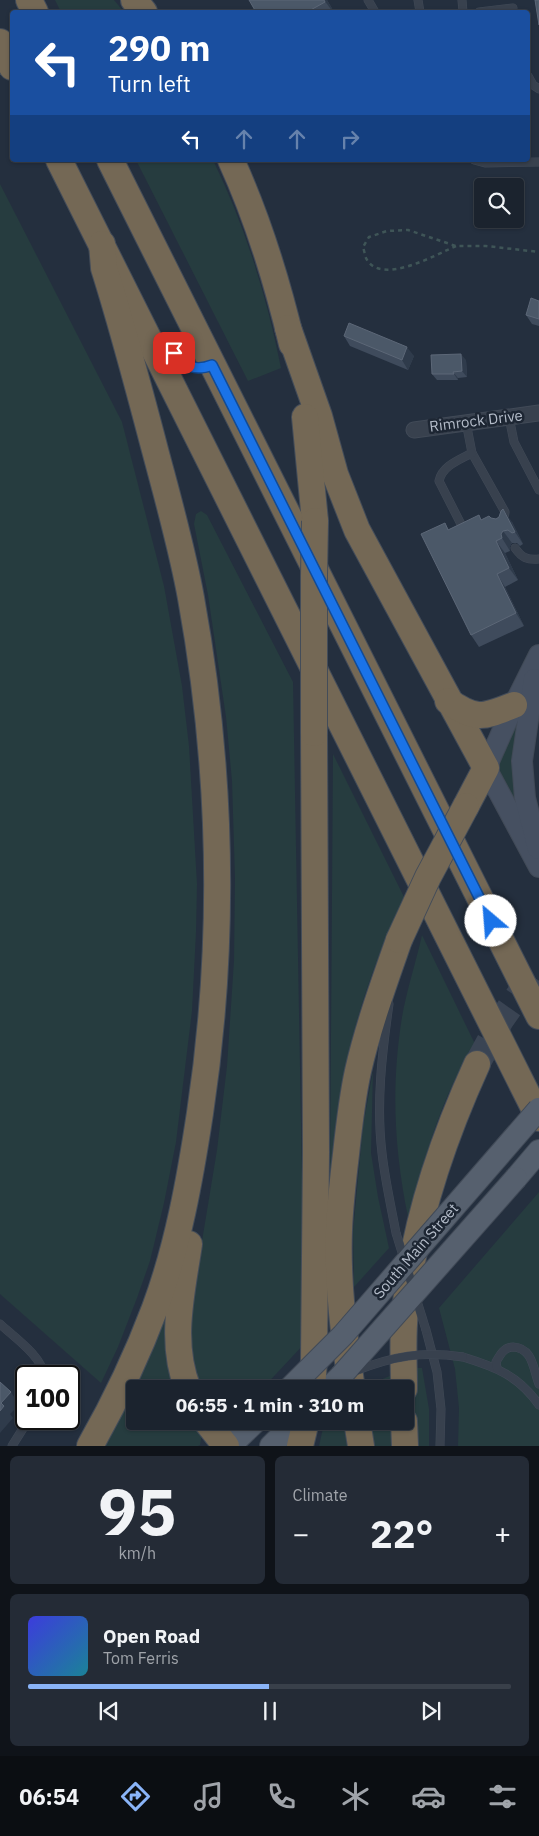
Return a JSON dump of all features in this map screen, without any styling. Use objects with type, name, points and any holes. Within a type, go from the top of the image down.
[{"type":"highway","points":[[134,0],[142,10]]},
{"type":"highway","points":[[0,42],[10,62]]},
{"type":"highway","points":[[61,162],[539,1118]]},
{"type":"highway","points":[[111,162],[539,1016]]},
{"type":"highway","points":[[232,162],[259,228],[288,328],[319,416],[335,474],[357,530],[486,768],[428,877],[399,940],[378,1002],[358,1071],[349,1124],[339,1230],[340,1284],[346,1350],[341,1380]]},
{"type":"highway","points":[[90,1446],[123,1384],[155,1309],[179,1228],[195,1146],[209,1054],[218,927],[217,829],[210,719],[192,598],[179,540],[104,268],[102,244]]},
{"type":"highway","points":[[288,328],[309,439],[316,521],[314,575],[316,1152],[312,1380]]},
{"type":"highway","points":[[448,700],[464,712],[486,716],[514,705]]},
{"type":"highway","points":[[404,1380],[405,1313],[417,1234],[448,1131],[477,1064]]},
{"type":"highway","points":[[185,1380],[178,1348],[178,1323],[200,1173],[195,1146]]},
{"type":"highway","points":[[213,1430],[226,1446]]},
{"type":"highway","points":[[300,1446],[304,1430]]},
{"type":"highway","points":[[358,1430],[361,1446]]},
{"type":"highway","points":[[404,1430],[405,1446]]},
{"type":"main road","points":[[538,657],[486,768],[539,867]]},
{"type":"main road","points":[[538,657],[523,744],[522,762],[525,798],[539,854]]},
{"type":"main road","name":"South Main Street","points":[[298,1380],[342,1335],[539,1109]]},
{"type":"main road","name":"South Main Street","points":[[343,1380],[539,1151]]},
{"type":"main road","points":[[230,1446],[247,1430]]},
{"type":"main road","points":[[271,1446],[287,1430]]},
{"type":"street","name":"Rimrock Drive","points":[[414,430],[539,413]]},
{"type":"lane","points":[[493,10],[513,7]]},
{"type":"lane","points":[[530,80],[533,85],[539,89]]},
{"type":"lane","points":[[481,162],[539,162]]},
{"type":"lane","points":[[157,355],[174,353],[184,363],[198,369],[212,365]]},
{"type":"lane","points":[[510,417],[514,442],[539,490]]},
{"type":"lane","points":[[466,422],[472,453],[505,512],[503,526]]},
{"type":"lane","points":[[464,530],[439,481],[441,473],[472,453]]},
{"type":"lane","points":[[515,548],[521,557],[529,560],[539,559]]},
{"type":"lane","points":[[392,986],[399,940]]},
{"type":"lane","points":[[390,995],[382,1058],[380,1105],[382,1152],[396,1232],[437,1372],[441,1409],[440,1446]]},
{"type":"lane","points":[[0,1324],[34,1355],[40,1365]]},
{"type":"lane","points":[[497,1368],[496,1362],[501,1352],[510,1347],[522,1348],[528,1354],[539,1384]]},
{"type":"lane","points":[[348,1380],[395,1357],[426,1354],[464,1357],[497,1368],[524,1387],[539,1405]]},
{"type":"lane","points":[[12,1446],[22,1430]]},
{"type":"path","points":[[456,246],[396,270],[378,269],[366,260],[363,247],[369,236],[387,231],[408,230],[456,246],[486,246],[539,252]]},
{"type":"green space","points":[[55,0],[114,0],[122,10],[60,10]]},
{"type":"green space","points":[[137,162],[214,162],[225,185],[254,262],[281,368],[248,381]]},
{"type":"green space","points":[[0,184],[122,422],[164,586],[182,686],[189,746],[197,884],[196,932],[192,1011],[176,1142],[150,1261],[118,1347],[101,1383],[0,1294]]},
{"type":"green space","points":[[201,511],[207,515],[293,682],[305,1343],[270,1380],[197,1380],[192,1367],[190,1314],[217,1150],[227,1066],[234,961],[235,878],[232,781],[226,717],[208,595],[194,524],[196,514]]},
{"type":"green space","points":[[524,706],[524,818],[500,771],[499,759]]},
{"type":"green space","points":[[333,754],[404,897],[370,981],[350,1046],[340,1094],[330,1174]]},
{"type":"green space","points":[[422,935],[475,1044],[443,1106],[408,1217],[397,1142],[396,1068],[406,996]]},
{"type":"green space","points":[[373,1071],[371,1153],[389,1248],[354,1287],[353,1231],[363,1126]]},
{"type":"green space","points":[[539,1192],[539,1446],[458,1446],[459,1408],[455,1369],[439,1308]]},
{"type":"green space","points":[[169,1311],[177,1380],[137,1380]]},
{"type":"green space","points":[[416,1368],[422,1368],[429,1409],[429,1446],[414,1446]]},
{"type":"green space","points":[[394,1374],[394,1380],[380,1380]]},
{"type":"green space","points":[[126,1403],[126,1430],[200,1430],[202,1433],[200,1445],[198,1446],[104,1446]]},
{"type":"green space","points":[[323,1430],[344,1430],[347,1446],[319,1446]]},
{"type":"green space","points":[[366,1430],[394,1430],[394,1446],[369,1446]]},
{"type":"building","points":[[249,0],[324,0],[325,2],[311,10],[255,10]]},
{"type":"building","points":[[535,0],[539,0],[539,25]]},
{"type":"building","points":[[531,298],[539,301],[539,319],[526,315]]},
{"type":"building","points":[[349,323],[407,347],[402,360],[344,336]]},
{"type":"building","points":[[461,354],[462,371],[453,372],[454,374],[432,374],[431,355]]},
{"type":"building","points":[[503,509],[515,532],[503,531],[501,534],[502,538],[496,541],[509,568],[497,574],[516,613],[471,635],[421,534],[445,523],[448,530],[479,515],[481,520],[489,516],[496,519]]},
{"type":"building","points":[[0,1382],[11,1392],[1,1403],[4,1406],[0,1411]]},
{"type":"tunnel","points":[[477,1064],[501,1020],[539,966]]},
{"type":"route","points":[[174,353],[184,363],[198,369],[212,365],[491,921]]}]
